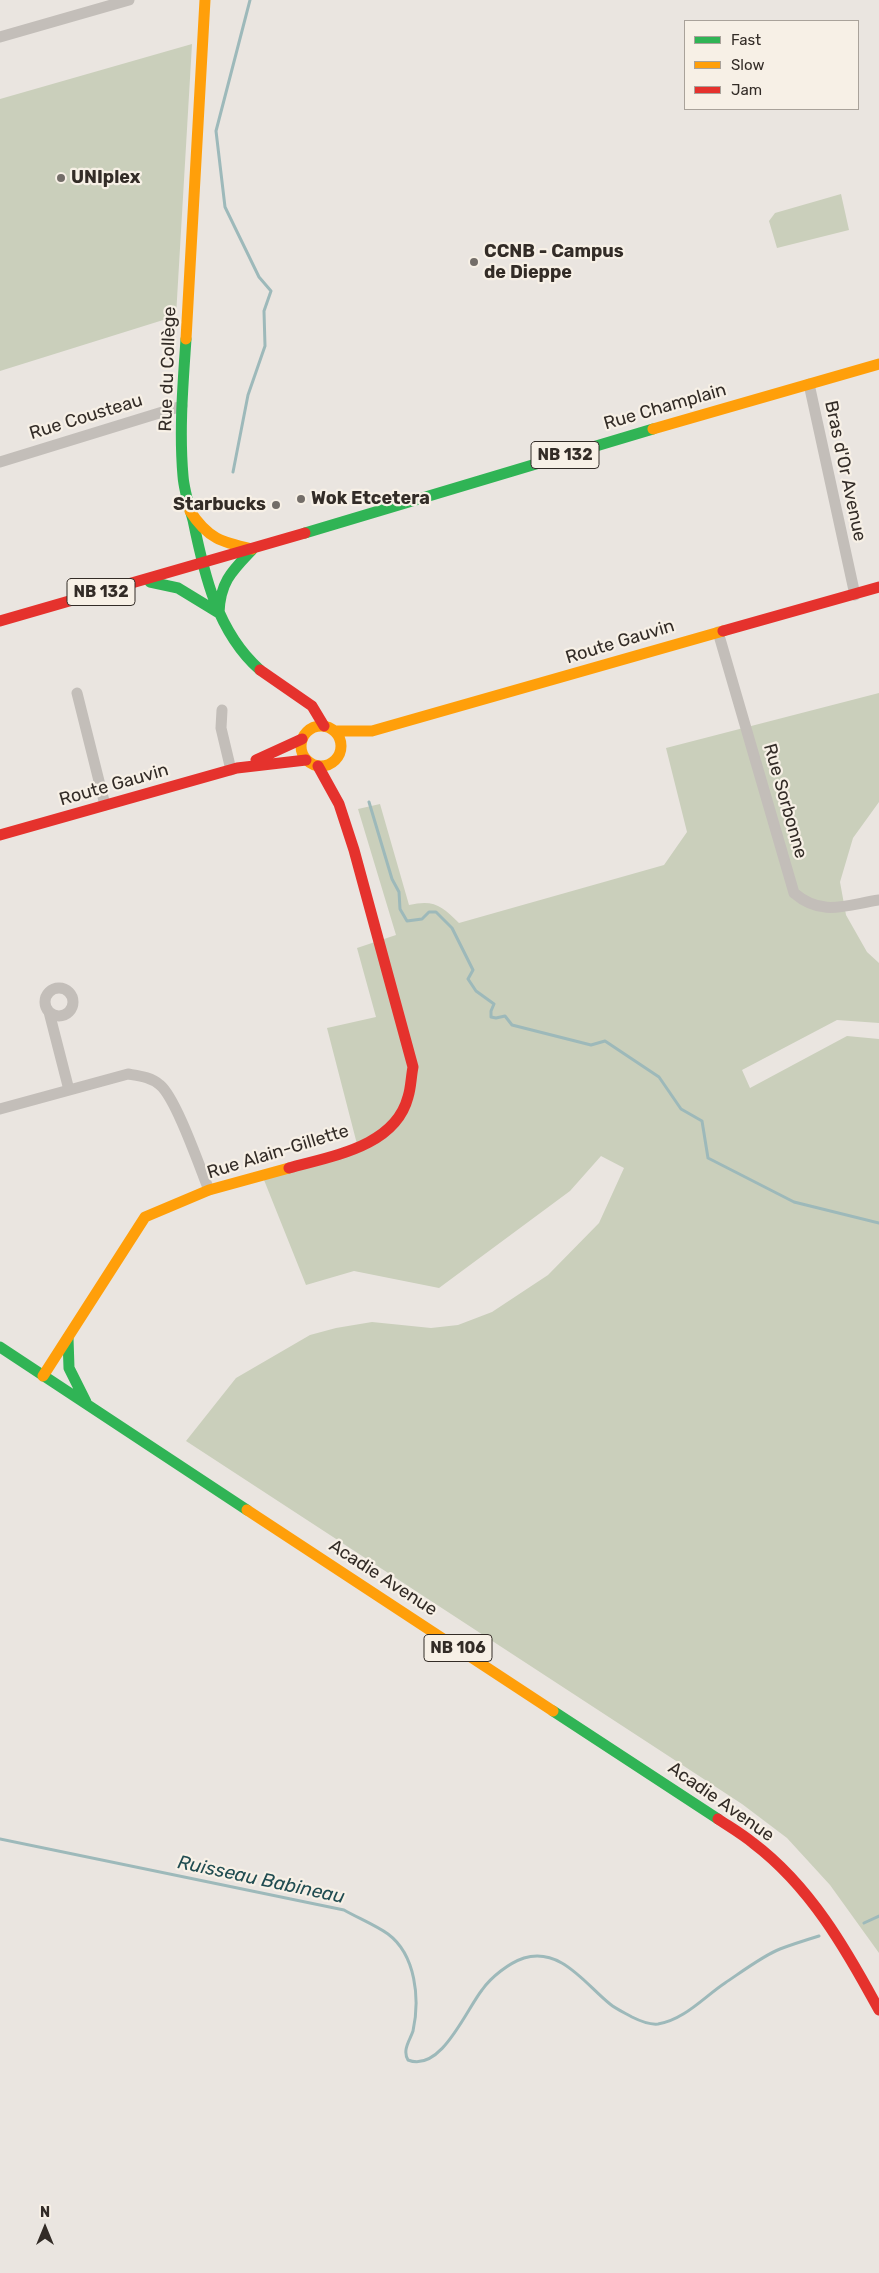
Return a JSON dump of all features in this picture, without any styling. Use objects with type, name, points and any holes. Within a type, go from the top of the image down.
[{"type":"street","points":[[0,37],[129,0]]},
{"type":"street","name":"Rue du Collège","points":[[205,0],[182,406],[183,477],[202,563],[219,613],[231,637],[245,656],[269,678],[312,706],[330,728]]},
{"type":"street","name":"Rue Champlain","points":[[0,621],[253,549],[491,476],[879,364]]},
{"type":"street","name":"Bras d'Or Avenue","points":[[809,384],[854,594]]},
{"type":"street","name":"Rue Cousteau","points":[[0,462],[182,406]]},
{"type":"street","points":[[190,511],[201,530],[211,538],[253,549],[225,579],[219,594],[219,613]]},
{"type":"street","points":[[137,582],[166,583],[188,591],[219,613]]},
{"type":"street","name":"Route Gauvin","points":[[330,728],[372,731],[879,587]]},
{"type":"street","name":"Rue Sorbonne","points":[[718,632],[794,893],[806,903],[819,908],[879,900]]},
{"type":"street","points":[[77,692],[105,806]]},
{"type":"street","points":[[301,700],[304,726],[301,750],[306,760],[318,766],[332,763],[339,755],[340,740],[330,728],[304,726]]},
{"type":"street","points":[[222,710],[221,728],[234,769]]},
{"type":"street","name":"Route Gauvin","points":[[234,769],[304,726]]},
{"type":"street","name":"Route Gauvin","points":[[339,755],[372,731]]},
{"type":"street","name":"Rue Alain-Gillette","points":[[339,755],[339,804]]},
{"type":"street","name":"Route Gauvin","points":[[0,835],[234,769],[306,760]]},
{"type":"street","name":"Rue Alain-Gillette","points":[[44,1376],[146,1217],[209,1190],[358,1148],[391,1128],[408,1099],[413,1067],[354,850],[339,804],[318,766]]},
{"type":"street","points":[[49,1012],[69,1090]]},
{"type":"street","points":[[0,1109],[128,1074],[147,1077],[161,1086],[175,1109],[209,1190]]},
{"type":"street","points":[[68,1338],[69,1368],[88,1405]]},
{"type":"street","name":"Acadie Avenue","points":[[0,1347],[754,1843],[794,1882],[822,1915],[846,1950],[879,2010]]},
{"type":"green space","points":[[192,44],[176,316],[0,371],[0,99]]},
{"type":"green space","points":[[841,194],[849,230],[777,248],[769,221],[775,213]]},
{"type":"green space","points":[[879,693],[879,802],[853,838],[840,882],[846,915],[867,952],[879,963],[879,1023],[837,1020],[742,1070],[750,1088],[847,1036],[879,1039],[879,1953],[830,1885],[787,1838],[742,1804],[186,1441],[236,1378],[310,1335],[336,1328],[372,1322],[431,1328],[458,1325],[492,1312],[548,1275],[599,1223],[624,1168],[601,1156],[570,1191],[439,1288],[354,1271],[306,1285],[262,1175],[358,1148],[327,1028],[376,1017],[357,948],[396,935],[358,809],[380,804],[409,905],[425,903],[437,905],[448,912],[459,923],[664,865],[687,832],[666,748]]},
{"type":"waterway","points":[[233,472],[248,395],[265,346],[264,311],[271,291],[259,277],[225,207],[216,131],[250,0]]},
{"type":"waterway","points":[[369,802],[392,879],[399,892],[400,909],[407,921],[422,919],[429,912],[436,912],[452,928],[473,970],[468,979],[476,991],[494,1004],[491,1017],[505,1016],[512,1025],[591,1045],[605,1041],[659,1077],[681,1109],[702,1121],[708,1158],[794,1202],[879,1223]]},
{"type":"waterway","name":"Ruisseau Babineau","points":[[0,1839],[344,1910],[388,1934],[405,1954],[414,1978],[416,1992],[415,2019],[413,2031],[407,2045],[406,2056],[408,2060],[420,2062],[442,2049],[490,1980],[506,1967],[524,1958],[537,1956],[561,1962],[572,1969],[615,2008],[641,2021],[658,2024],[667,2022],[685,2013],[767,1955],[819,1936]]},
{"type":"waterway","name":"Ruisseau Babineau","points":[[864,1923],[879,1916]]},
{"type":"traffic: fast","points":[[186,339],[181,424],[182,459],[186,492],[202,561],[214,601],[233,638],[245,655],[260,670]]},
{"type":"traffic: fast","points":[[305,533],[653,429]]},
{"type":"traffic: fast","points":[[219,613],[222,593],[228,578],[252,550]]},
{"type":"traffic: fast","points":[[150,582],[178,588],[219,613]]},
{"type":"traffic: fast","points":[[68,1338],[69,1368],[86,1402]]},
{"type":"traffic: fast","points":[[0,1347],[247,1510]]},
{"type":"traffic: fast","points":[[553,1711],[718,1819]]},
{"type":"traffic: slow","points":[[186,339],[205,0]]},
{"type":"traffic: slow","points":[[653,429],[879,364]]},
{"type":"traffic: slow","points":[[190,511],[203,528],[216,538],[252,549]]},
{"type":"traffic: slow","points":[[335,731],[372,731],[723,631]]},
{"type":"traffic: slow","points":[[325,726],[332,729],[338,735],[341,746],[340,754],[332,763],[325,766],[317,766],[310,763],[302,754],[301,742],[304,735],[313,727],[325,726]]},
{"type":"traffic: slow","points":[[43,1376],[145,1217],[209,1190],[289,1168]]},
{"type":"traffic: slow","points":[[247,1510],[553,1711]]},
{"type":"traffic: jam","points":[[0,621],[305,533]]},
{"type":"traffic: jam","points":[[723,631],[879,587]]},
{"type":"traffic: jam","points":[[260,670],[312,706],[324,726]]},
{"type":"traffic: jam","points":[[256,760],[302,739]]},
{"type":"traffic: jam","points":[[0,835],[237,768],[306,760]]},
{"type":"traffic: jam","points":[[289,1168],[359,1147],[390,1128],[401,1114],[408,1097],[413,1067],[354,850],[339,804],[318,766]]},
{"type":"traffic: jam","points":[[718,1819],[749,1840],[773,1860],[809,1899],[840,1942],[879,2010]]},
{"type":"place","name":"UNIplex","points":[[61,178]]},
{"type":"place","name":"CCNB - Campus de Dieppe","points":[[474,262]]},
{"type":"place","name":"Wok Etcetera","points":[[301,499]]},
{"type":"place","name":"Starbucks","points":[[276,505]]}]
